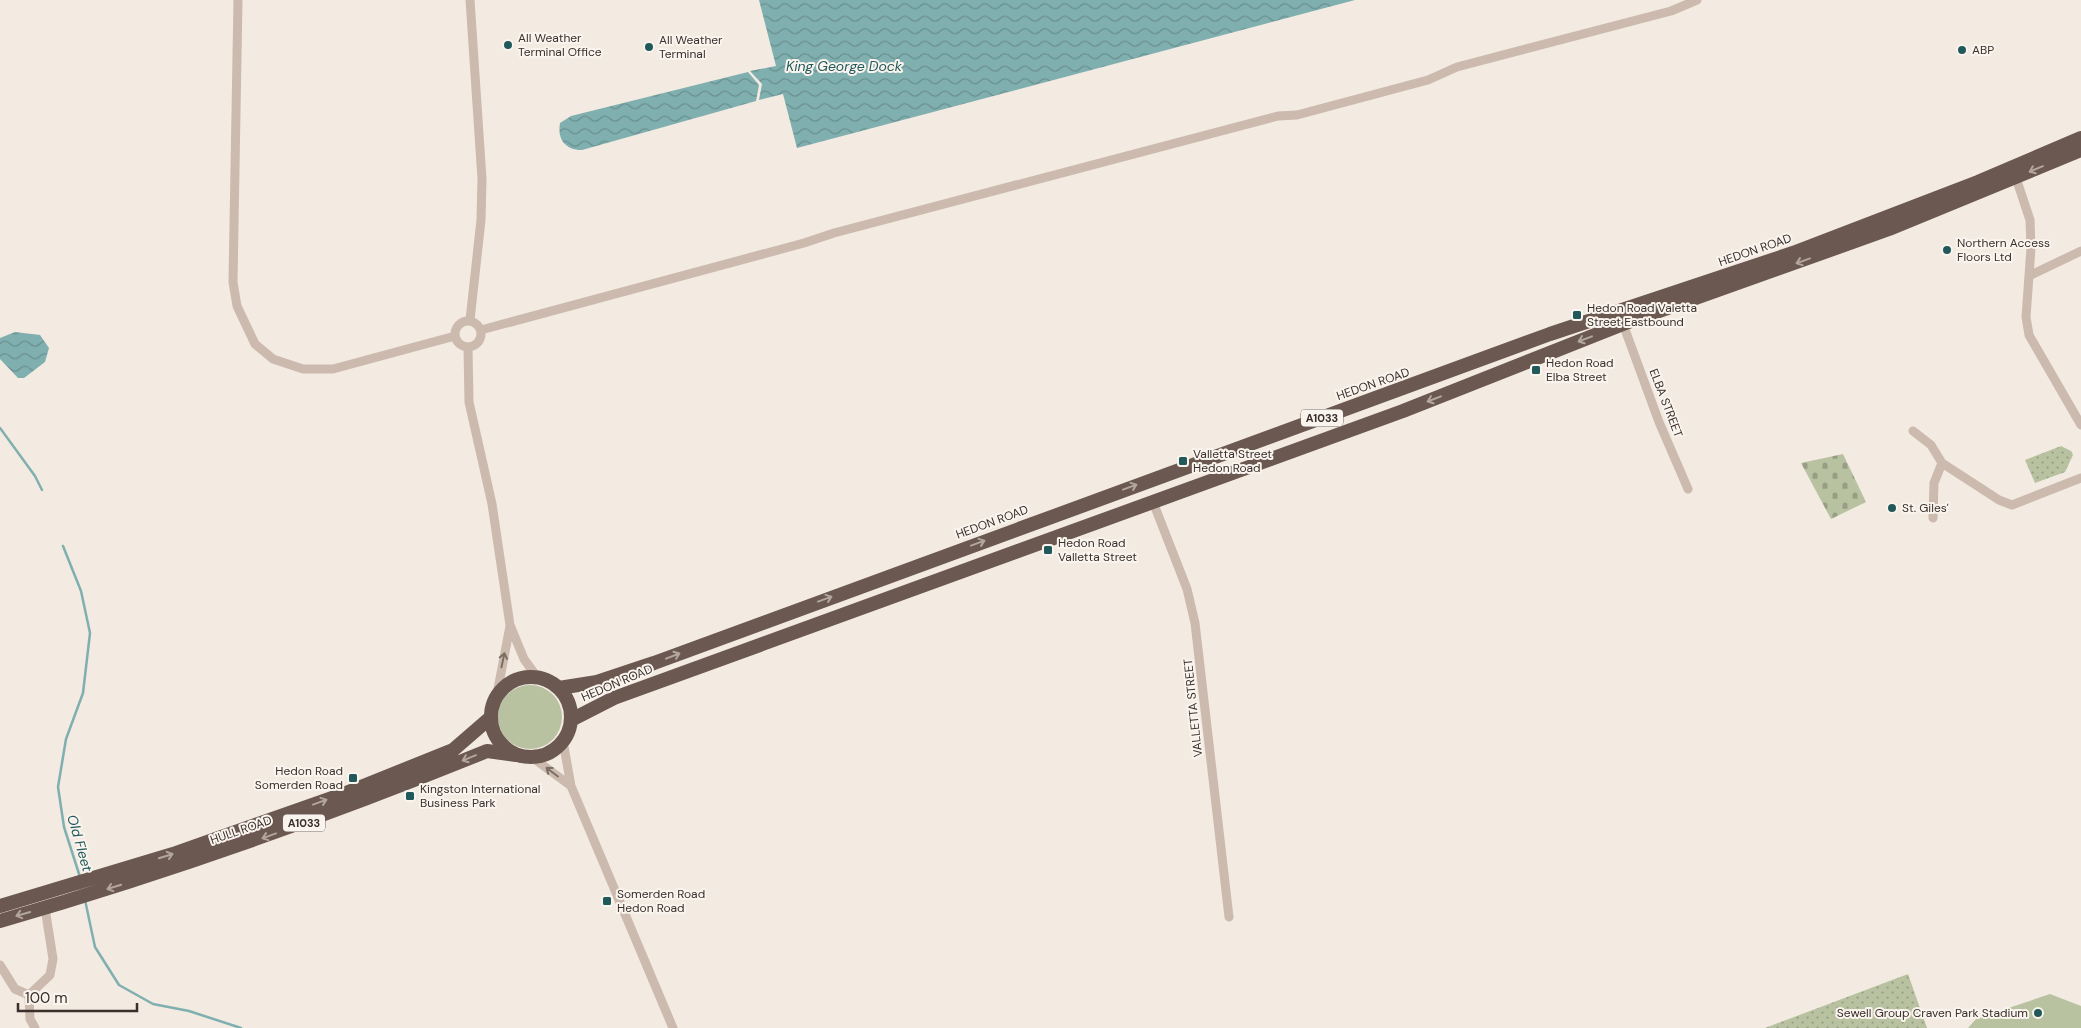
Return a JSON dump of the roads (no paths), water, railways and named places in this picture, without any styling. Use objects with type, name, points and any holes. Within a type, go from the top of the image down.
[{"type":"highway","name":"HEDON ROAD","points":[[559,688],[597,682],[654,663],[1550,334],[1802,250],[1978,182],[2081,138]]},
{"type":"highway","name":"HEDON ROAD","points":[[571,720],[622,695],[1432,400],[1623,324],[1804,260],[2016,178],[2081,150]]},
{"type":"highway","points":[[490,718],[497,694],[514,680],[537,677],[549,681],[559,688],[566,697],[571,720],[564,741],[555,749],[533,758]]},
{"type":"highway","name":"A1033","points":[[490,718],[492,730],[497,741],[516,755],[533,758]]},
{"type":"highway","name":"HULL ROAD","points":[[0,921],[45,908],[83,889],[173,854],[262,823],[454,750],[490,718]]},
{"type":"highway","name":"HULL ROAD","points":[[0,906],[83,889],[267,837],[487,751],[516,755]]},
{"type":"street","points":[[238,0],[233,282],[237,306],[255,344],[273,359],[303,369],[334,368],[456,336]]},
{"type":"street","points":[[470,0],[482,179],[481,220],[470,320]]},
{"type":"street","points":[[481,330],[920,210],[1278,116],[1297,115],[1428,80],[1457,67],[1671,11],[1697,0]]},
{"type":"street","points":[[2016,178],[2030,220],[2031,248],[2026,317],[2029,335],[2081,425]]},
{"type":"street","points":[[2028,276],[2081,251]]},
{"type":"street","points":[[470,320],[477,324],[481,330],[479,342],[468,347],[460,344],[456,336],[459,325],[470,320]]},
{"type":"street","name":"ELBA STREET","points":[[1623,324],[1659,422],[1688,489]]},
{"type":"street","points":[[468,347],[469,402],[492,504],[510,626],[524,659],[537,677]]},
{"type":"street","points":[[1913,431],[1931,446],[1942,462],[1998,500],[2012,505],[2081,478]]},
{"type":"street","points":[[1933,518],[1934,483],[1942,462]]},
{"type":"street","name":"VALLETTA STREET","points":[[1153,502],[1186,589],[1195,623],[1228,917]]},
{"type":"street","points":[[497,694],[510,626]]},
{"type":"street","points":[[564,741],[571,786],[673,1028]]},
{"type":"street","points":[[533,758],[571,786]]},
{"type":"street","points":[[35,1028],[30,1020],[29,995],[50,975],[53,959],[45,908]]},
{"type":"street","points":[[0,965],[15,988],[29,995]]},
{"type":"water","name":"King George Dock","points":[[759,0],[1355,0],[797,148],[783,94],[759,100],[762,84],[750,71],[776,66]]},
{"type":"water","points":[[748,72],[759,85],[756,101],[582,150],[576,150],[567,146],[561,139],[560,123],[571,116]]},
{"type":"water","points":[[15,332],[40,335],[49,348],[45,362],[24,378],[18,378],[0,359],[0,338]]},
{"type":"waterway","name":"Old Fleet","points":[[0,428],[35,476],[42,490]]},
{"type":"waterway","name":"Old Fleet","points":[[63,546],[81,591],[90,633],[83,693],[66,739],[58,787],[64,827],[80,877]]},
{"type":"waterway","name":"Old Fleet","points":[[85,900],[95,947],[119,985],[153,1004],[189,1011],[241,1028]]},
{"type":"place","name":"All Weather Terminal Office","points":[[508,45]]},
{"type":"place","name":"All Weather Terminal","points":[[649,47]]},
{"type":"place","name":"ABP","points":[[1962,50]]},
{"type":"place","name":"Northern Access Floors Ltd","points":[[1947,250]]},
{"type":"place","name":"Hedon Road Valetta Street Eastbound","points":[[1577,315]]},
{"type":"place","name":"Hedon Road Elba Street","points":[[1536,370]]},
{"type":"place","name":"Valletta Street Hedon Road","points":[[1183,461]]},
{"type":"place","name":"St. Giles'","points":[[1892,508]]},
{"type":"place","name":"Hedon Road Valletta Street","points":[[1048,550]]},
{"type":"place","name":"Hedon Road Somerden Road","points":[[353,778]]},
{"type":"place","name":"Kingston International Business Park","points":[[410,796]]},
{"type":"place","name":"Somerden Road Hedon Road","points":[[607,901]]},
{"type":"place","name":"Sewell Group Craven Park Stadium","points":[[2038,1013]]}]
